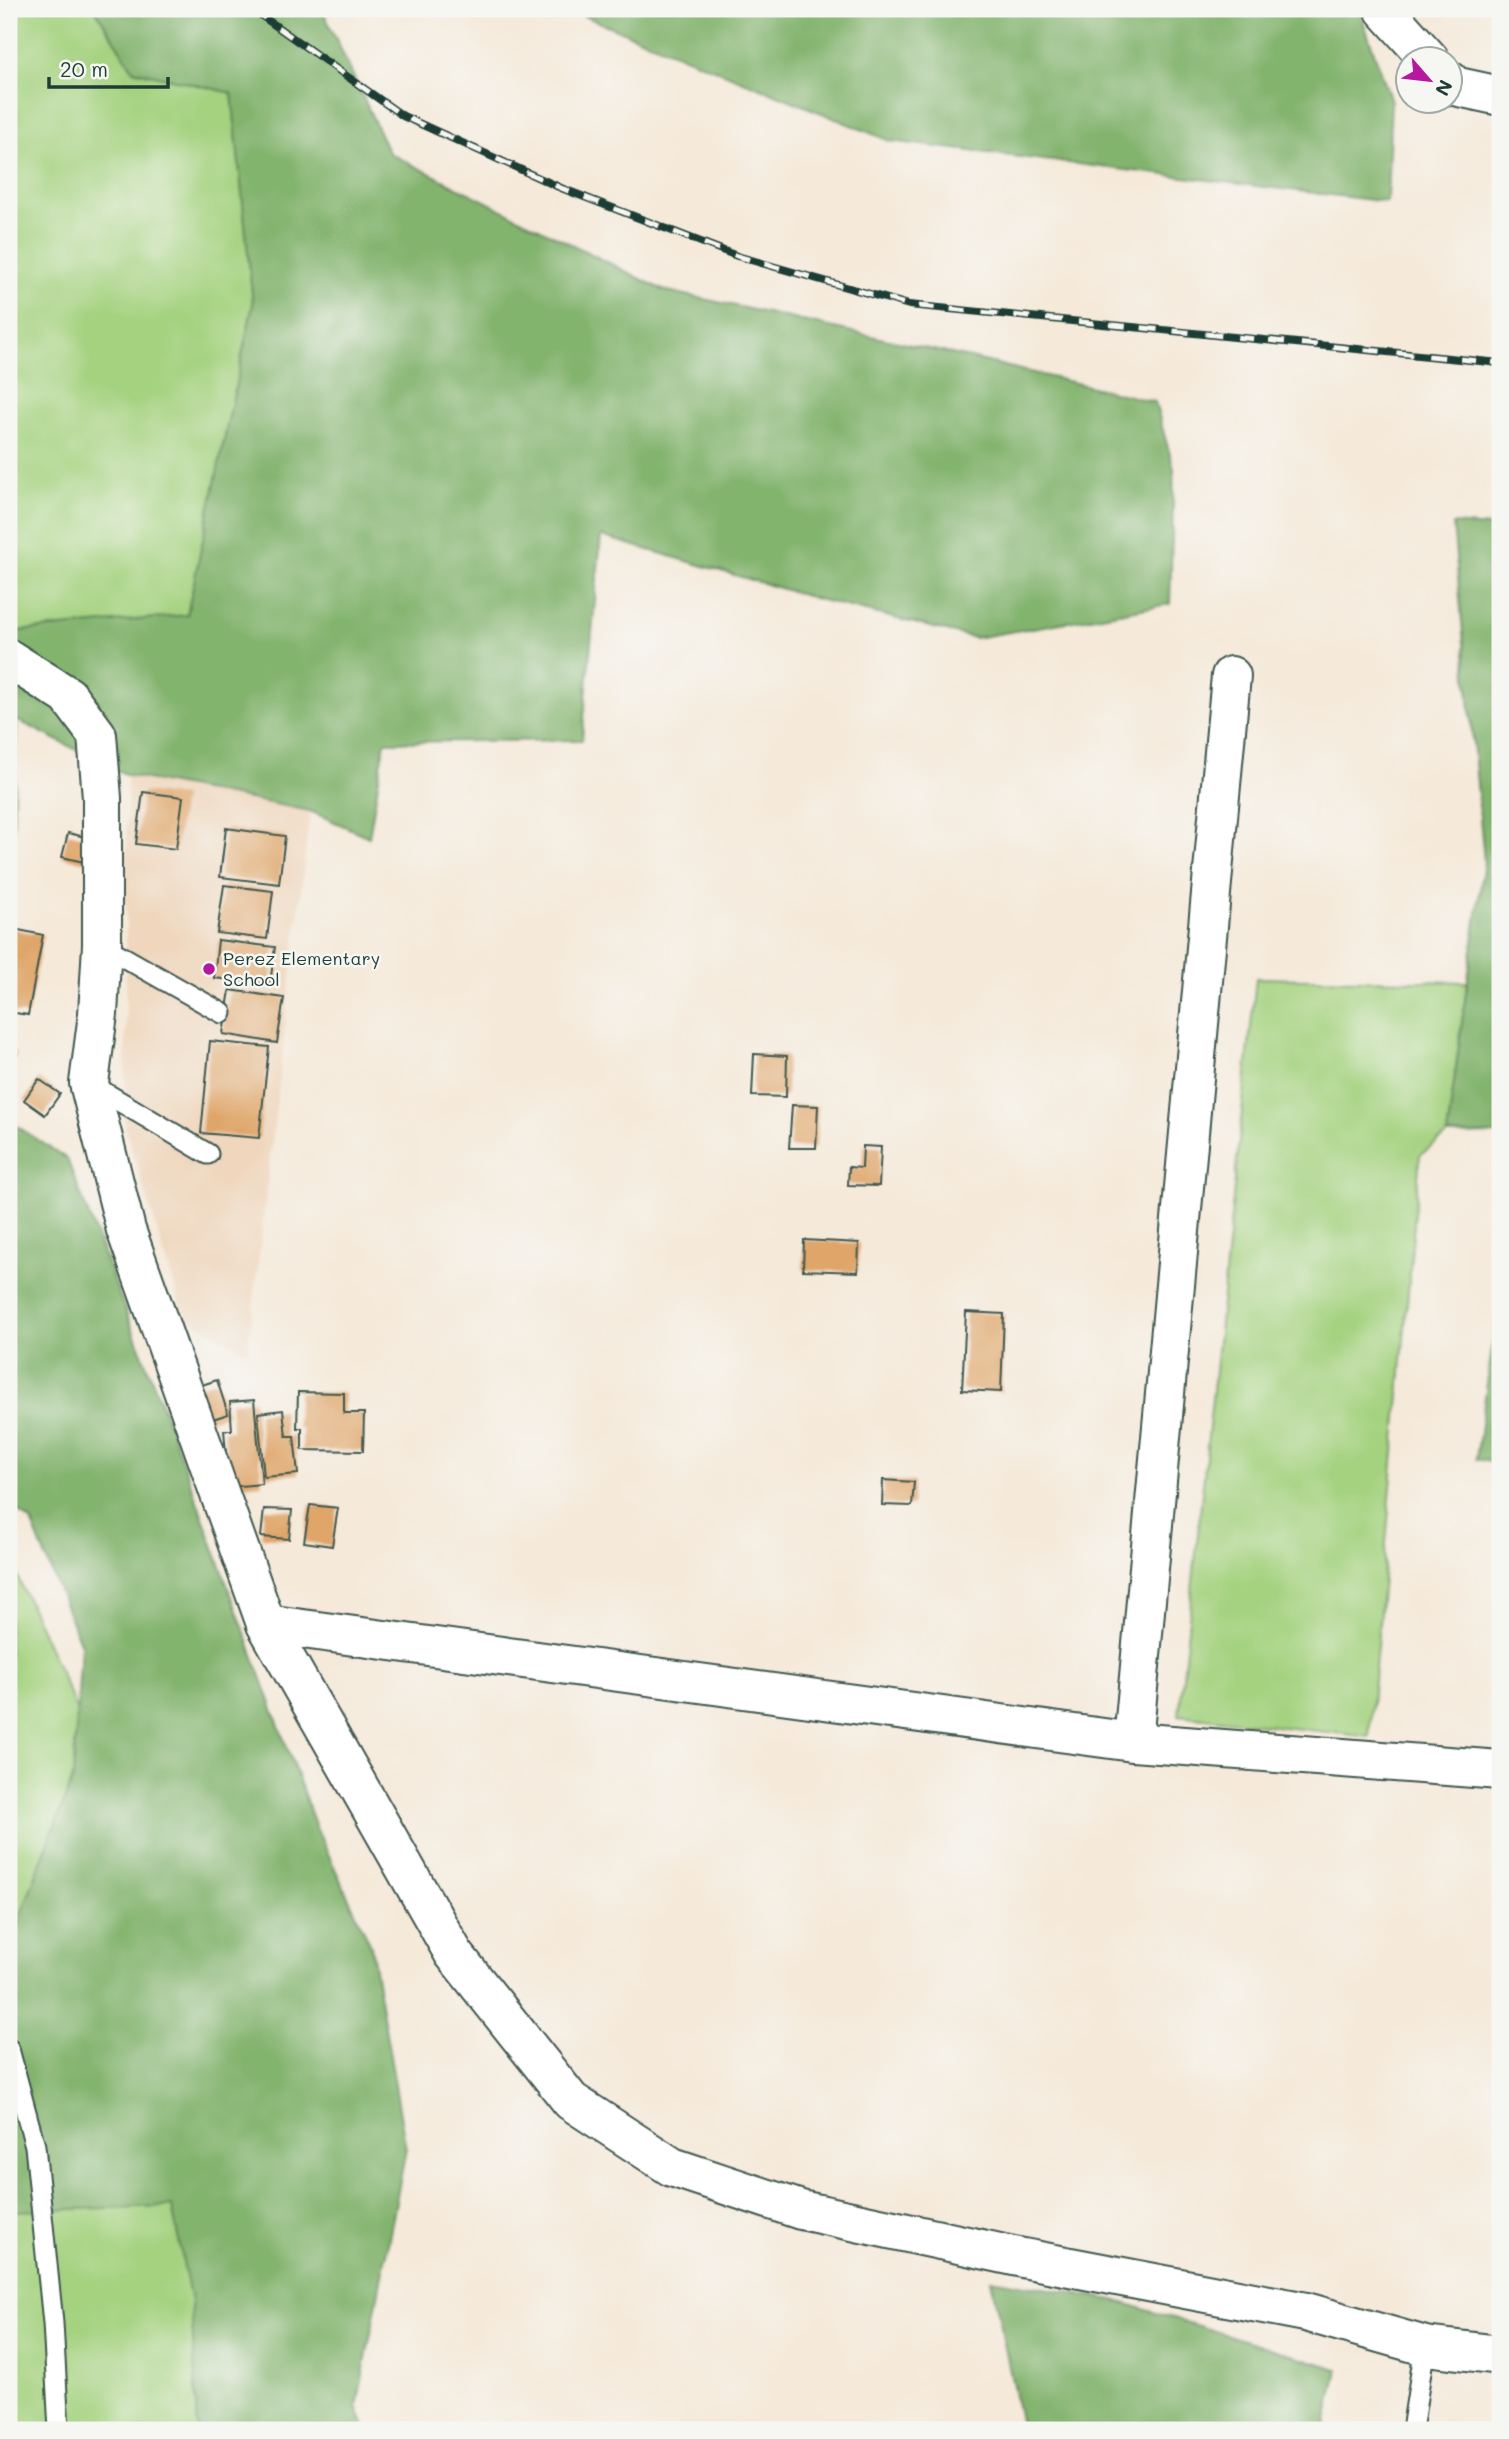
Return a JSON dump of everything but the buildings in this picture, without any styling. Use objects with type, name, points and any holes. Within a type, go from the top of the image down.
[{"type":"street","points":[[1384,9],[1417,46]]},
{"type":"street","points":[[1464,88],[1500,96]]},
{"type":"street","points":[[9,659],[68,696],[97,735],[102,798],[102,945],[98,1014],[89,1083],[126,1230],[266,1624],[454,1954],[571,2101],[672,2167],[801,2210],[1023,2258],[1306,2312],[1425,2346],[1500,2355]]},
{"type":"street","points":[[1133,1742],[1231,676]]},
{"type":"street","points":[[266,1624],[1133,1742],[1500,1770]]},
{"type":"lane","points":[[102,945],[222,1013]]},
{"type":"lane","points":[[89,1083],[208,1154]]},
{"type":"lane","points":[[9,2049],[35,2146],[53,2323],[60,2430]]},
{"type":"lane","points":[[1412,2430],[1425,2346]]},
{"type":"shaded area","name":"Perez Elementary School","points":[[127,775],[310,811],[248,1352],[184,1317],[125,1127]]},
{"type":"green space","points":[[9,9],[95,9],[133,70],[232,93],[253,304],[187,616],[9,632]]},
{"type":"green space","points":[[95,9],[322,9],[389,153],[663,290],[1155,402],[1174,469],[1170,604],[975,638],[817,599],[601,536],[582,740],[385,742],[369,837],[310,811],[127,775],[17,720],[13,832],[9,830],[9,632],[187,615],[253,304],[232,93],[133,70]]},
{"type":"green space","points":[[567,9],[1359,9],[1391,101],[1387,202],[890,141]]},
{"type":"green space","points":[[1453,524],[1500,528],[1500,1134],[1447,1135],[1484,861]]},
{"type":"green space","points":[[1256,978],[1467,982],[1447,1135],[1420,1155],[1369,1737],[1179,1715]]},
{"type":"green space","points":[[9,1121],[67,1159],[163,1408],[317,1830],[371,1946],[406,2149],[357,2406],[366,2430],[198,2430],[191,2302],[172,2206],[9,2211],[9,1942],[73,1778],[81,1645],[31,1521],[9,1505]]},
{"type":"green space","points":[[1500,1294],[1500,1464],[1476,1459]]},
{"type":"green space","points":[[9,1558],[161,1898],[246,2430],[9,2430]]},
{"type":"green space","points":[[991,2279],[1114,2300],[1338,2369],[1325,2430],[1022,2430]]},
{"type":"railway","points":[[252,9],[403,116],[561,188],[737,256],[909,305],[1500,363]]},
{"type":"place","name":"Perez Elementary School","points":[[209,969]]}]
